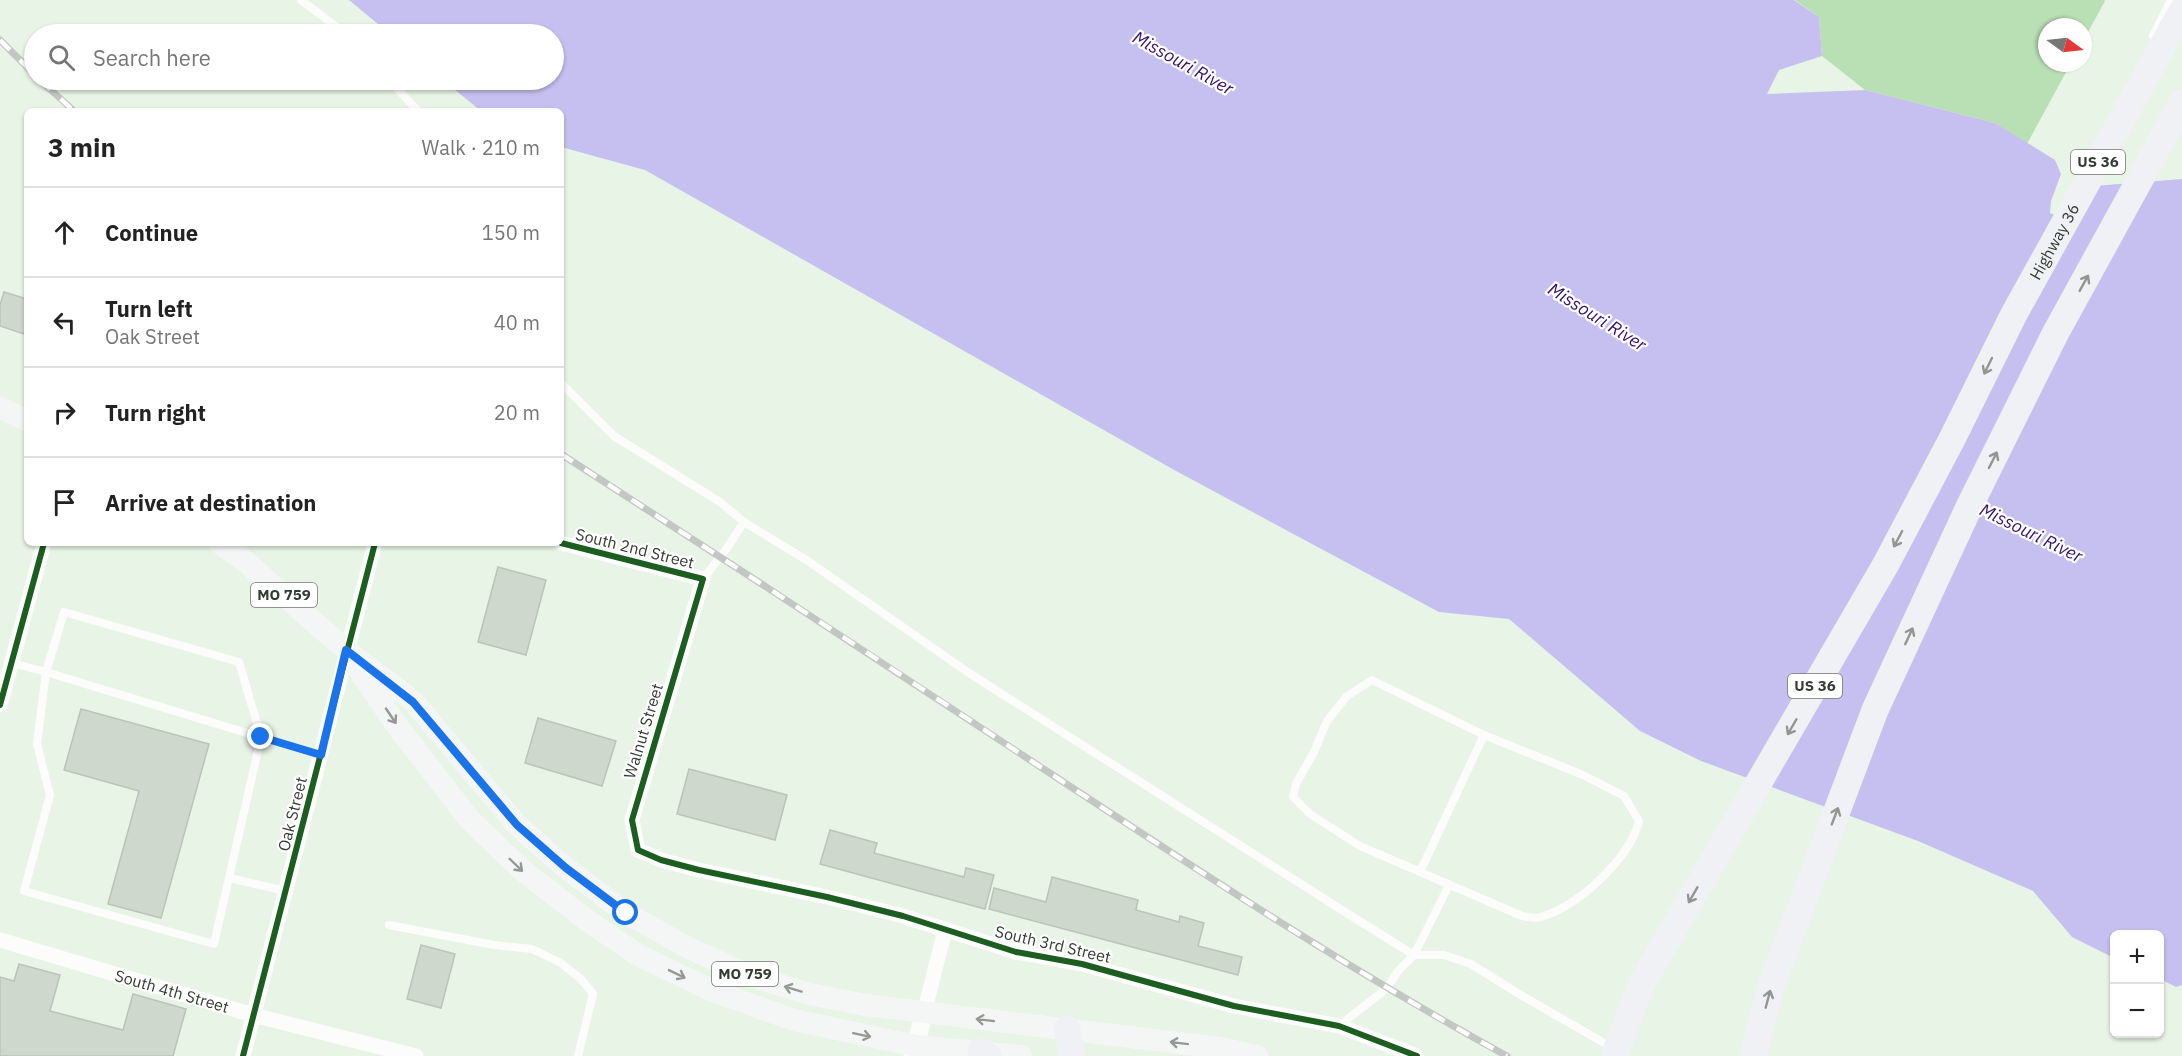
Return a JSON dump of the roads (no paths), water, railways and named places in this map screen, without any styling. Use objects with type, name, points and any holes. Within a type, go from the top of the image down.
[{"type":"highway","name":"Highway 36","points":[[1642,983],[1886,564],[2014,314],[2182,11]]},
{"type":"highway","name":"US 36","points":[[1753,1056],[1771,986],[1875,710],[1970,505],[2055,334],[2182,103]]},
{"type":"highway","name":"US 36","points":[[1614,1056],[1642,983]]},
{"type":"highway","points":[[1596,1056],[1642,983]]},
{"type":"highway","points":[[1062,1056],[1067,1029]]},
{"type":"highway","points":[[1067,1029],[1072,1056]]},
{"type":"main road","points":[[0,408],[24,419]]},
{"type":"main road","name":"MO 759","points":[[224,546],[246,562],[346,650],[413,702],[517,825],[566,868],[626,913],[687,948],[750,976],[810,994],[865,1005],[1220,1048],[1257,1056]]},
{"type":"main road","name":"MO 759","points":[[346,650],[395,723],[469,819],[522,870],[588,921],[638,955],[713,991],[794,1020],[914,1051],[1021,1056]]},
{"type":"street","name":"South 2nd Street","points":[[564,544],[703,579]]},
{"type":"street","points":[[0,705],[43,546]]},
{"type":"street","name":"Oak Street","points":[[243,1056],[374,546]]},
{"type":"street","name":"Walnut Street","points":[[679,865],[638,850],[632,820],[703,579]]},
{"type":"street","name":"South 3rd Street","points":[[679,865],[903,916],[1016,952],[1082,964],[1234,1006],[1339,1026],[1418,1056]]},
{"type":"street","points":[[914,1051],[945,930]]},
{"type":"street","name":"South 4th Street","points":[[0,940],[253,1015],[416,1056]]},
{"type":"lane","points":[[301,0],[333,24]]},
{"type":"lane","points":[[2150,42],[2171,0]]},
{"type":"lane","points":[[398,90],[415,108]]},
{"type":"lane","points":[[564,386],[614,436],[720,502],[744,522],[808,561],[969,672],[1414,955],[1444,955],[1471,964],[1628,1056]]},
{"type":"lane","points":[[703,579],[744,522]]},
{"type":"lane","points":[[64,612],[239,662],[261,737],[214,944],[24,891],[50,795],[37,744],[46,672],[64,612]]},
{"type":"lane","points":[[12,663],[321,755]]},
{"type":"lane","points":[[1372,680],[1484,735],[1583,775],[1624,796],[1639,821],[1636,833],[1612,866],[1583,895],[1539,918],[1522,916],[1360,846],[1310,814],[1293,797],[1296,784],[1314,752],[1327,721],[1347,696],[1372,680]]},
{"type":"lane","points":[[1420,872],[1484,735]]},
{"type":"lane","points":[[229,878],[286,891]]},
{"type":"lane","points":[[1339,1026],[1386,988],[1414,955],[1449,885]]},
{"type":"lane","points":[[388,925],[494,945],[532,949],[561,963],[582,980],[593,994],[578,1056]]},
{"type":"water","name":"Missouri River","points":[[349,0],[1794,0],[1819,17],[1822,56],[1779,70],[1767,94],[1865,90],[1995,123],[2055,160],[2061,174],[2051,201],[2050,213],[2060,217],[2094,186],[2182,179],[2182,985],[2176,987],[2164,981],[2164,930],[2110,930],[2110,956],[2072,937],[2033,891],[1918,841],[1701,761],[1640,731],[1509,619],[1439,612],[1176,471],[645,170],[564,148],[564,108],[477,108],[455,90],[564,90],[564,24],[378,24]]},
{"type":"railway","points":[[0,40],[24,64]]},
{"type":"railway","points":[[51,90],[71,108]]},
{"type":"railway","points":[[564,456],[1267,914],[1386,987],[1507,1056]]}]
